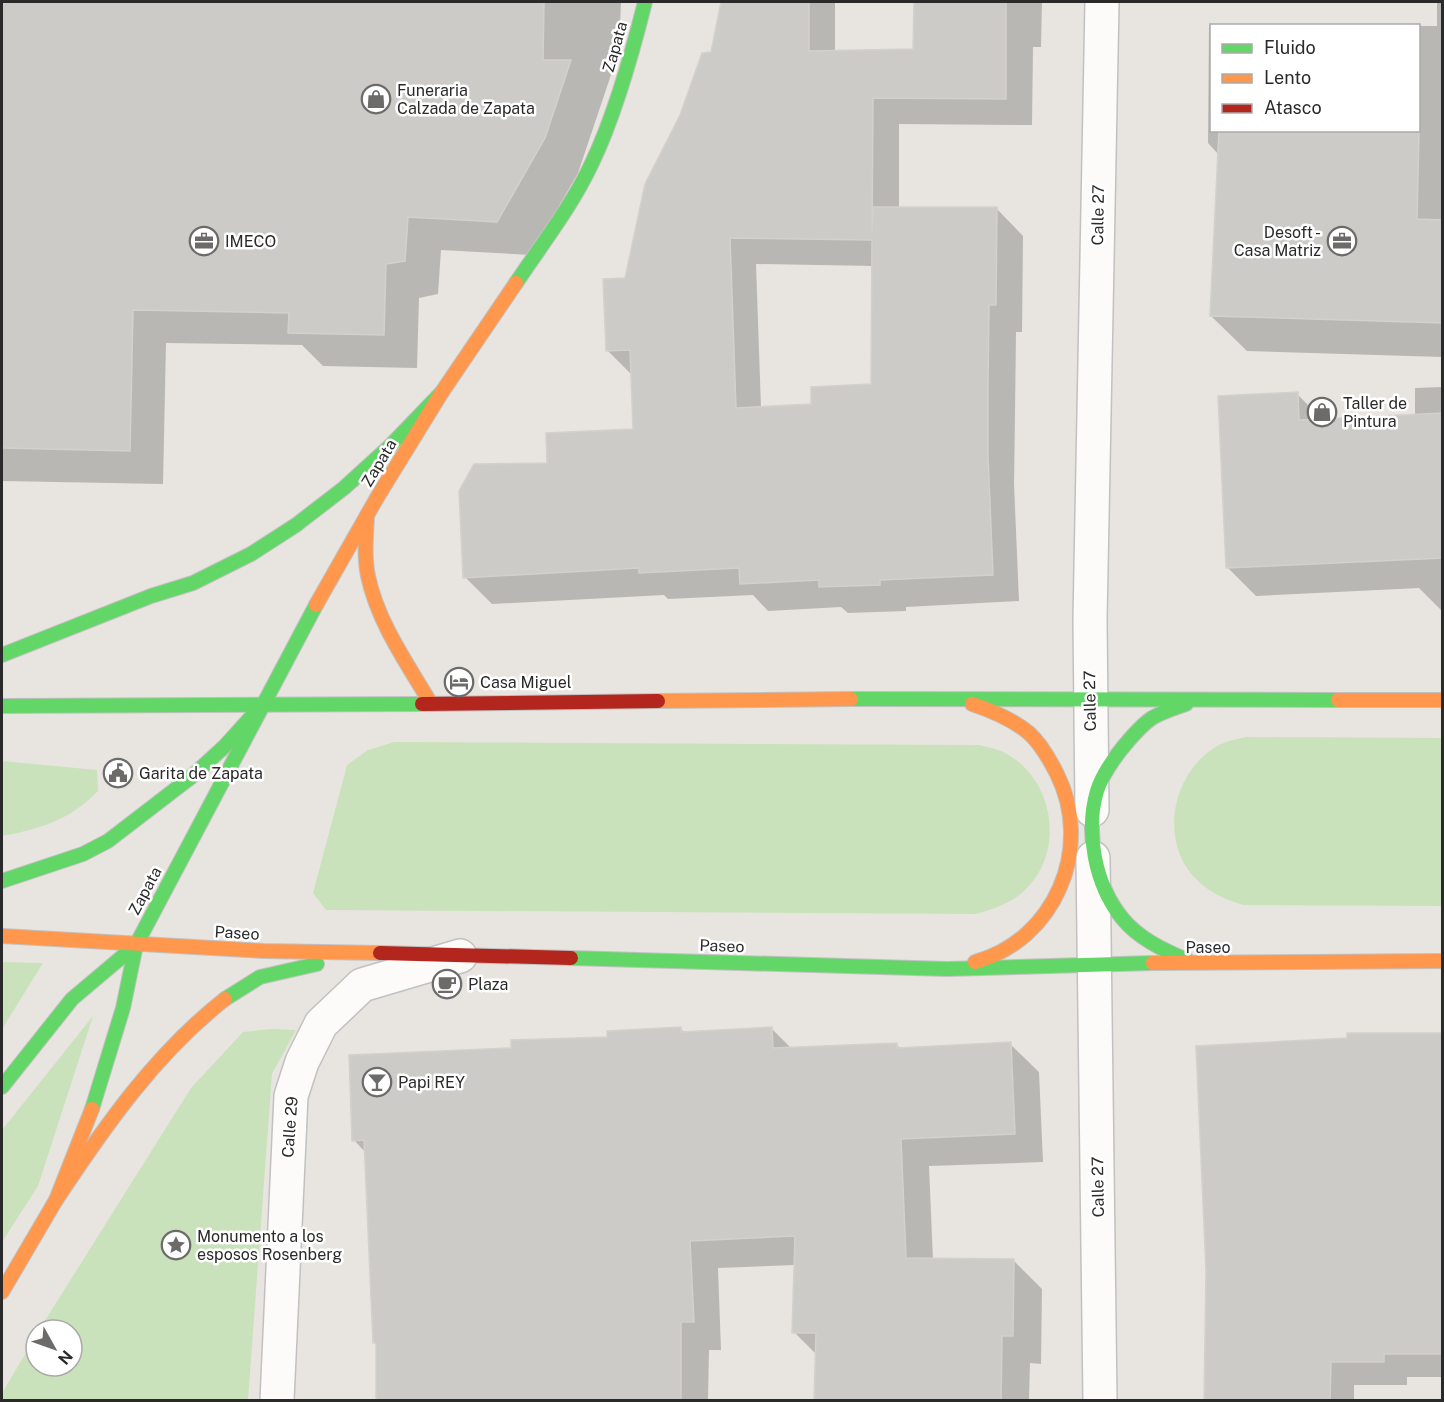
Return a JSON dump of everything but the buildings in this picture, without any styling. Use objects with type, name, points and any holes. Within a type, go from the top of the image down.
[{"type":"main road","name":"Zapata","points":[[2,1292],[56,1200],[95,1102],[123,1008],[136,945],[308,619],[368,516],[442,392],[548,238],[592,163],[621,88],[645,2]]},
{"type":"main road","points":[[2,655],[151,596],[193,583],[251,554],[296,525],[344,488],[389,447],[442,392]]},
{"type":"main road","points":[[368,516],[365,555],[375,602],[385,625],[431,704]]},
{"type":"main road","points":[[940,698],[990,708],[1024,728],[1050,758],[1068,794],[1073,835],[1066,874],[1049,910],[1035,925],[1021,939],[986,960],[947,969]]},
{"type":"main road","points":[[2,706],[940,698],[1443,700]]},
{"type":"main road","points":[[1196,700],[1150,719],[1118,751],[1098,791],[1092,834],[1100,879],[1122,918],[1155,946],[1196,964]]},
{"type":"main road","points":[[2,881],[82,854],[108,841],[190,778],[224,747],[262,705]]},
{"type":"main road","name":"Paseo","points":[[2,936],[264,951],[947,969],[1094,964],[1443,962]]},
{"type":"main road","name":"Zapata","points":[[2,1087],[72,999],[136,945]]},
{"type":"main road","points":[[56,1200],[106,1123],[157,1061],[207,1012],[256,977],[317,964],[465,955]]},
{"type":"street","name":"Calle 27","points":[[1100,1401],[1090,620],[1102,2]]},
{"type":"street","name":"Calle 29","points":[[277,1401],[291,1096],[302,1062],[321,1024],[362,985],[465,955]]},
{"type":"green space","points":[[1246,737],[1442,738],[1442,906],[1243,905],[1220,896],[1199,882],[1186,866],[1178,848],[1174,829],[1175,809],[1181,790],[1190,772],[1203,757],[1219,745]]},
{"type":"green space","points":[[394,742],[979,745],[1005,753],[1022,765],[1035,781],[1044,799],[1049,819],[1049,839],[1045,859],[1036,877],[1022,893],[1000,906],[976,914],[326,910],[313,893],[347,765],[368,750]]},
{"type":"green space","points":[[2,761],[97,770],[98,791],[77,809],[54,822],[2,836]]},
{"type":"green space","points":[[2,962],[43,963],[2,1029]]},
{"type":"green space","points":[[93,1016],[38,1186],[2,1242],[2,1130]]},
{"type":"green space","points":[[272,1029],[296,1030],[272,1074],[248,1400],[2,1400],[2,1393],[24,1356],[24,1378],[84,1378],[84,1318],[47,1318],[191,1088],[243,1032]]},
{"type":"traffic: fast","points":[[516,283],[566,210],[592,163],[629,63],[645,2]]},
{"type":"traffic: fast","points":[[2,655],[151,596],[193,583],[251,554],[296,525],[344,488],[389,447],[442,392]]},
{"type":"traffic: fast","points":[[92,1109],[123,1008],[136,945],[316,605]]},
{"type":"traffic: fast","points":[[851,699],[1338,700]]},
{"type":"traffic: fast","points":[[2,706],[422,704]]},
{"type":"traffic: fast","points":[[1186,704],[1149,720],[1119,752],[1106,770],[1097,791],[1092,823],[1099,874],[1105,890],[1122,918],[1143,937],[1160,948],[1187,960]]},
{"type":"traffic: fast","points":[[2,881],[83,854],[108,841],[190,778],[224,747],[262,705]]},
{"type":"traffic: fast","points":[[2,1087],[72,999],[136,945]]},
{"type":"traffic: fast","points":[[571,958],[947,969],[1153,963]]},
{"type":"traffic: fast","points":[[225,999],[260,977],[317,964]]},
{"type":"traffic: slow","points":[[316,605],[378,496],[442,392],[516,283]]},
{"type":"traffic: slow","points":[[367,516],[366,561],[373,593],[394,642],[431,704]]},
{"type":"traffic: slow","points":[[658,701],[851,699]]},
{"type":"traffic: slow","points":[[1338,700],[1442,700]]},
{"type":"traffic: slow","points":[[972,704],[1023,728],[1037,742],[1057,774],[1067,802],[1071,832],[1068,860],[1060,888],[1046,912],[1027,934],[1003,951],[975,962]]},
{"type":"traffic: slow","points":[[2,936],[264,951],[380,953]]},
{"type":"traffic: slow","points":[[1153,963],[1442,961]]},
{"type":"traffic: slow","points":[[56,1200],[93,1145],[154,1067],[200,1020],[225,999]]},
{"type":"traffic: slow","points":[[2,1292],[56,1200],[92,1109]]},
{"type":"traffic: jam","points":[[422,704],[658,701]]},
{"type":"traffic: jam","points":[[380,953],[571,958]]},
{"type":"place","name":"Funeraria Calzada de Zapata","points":[[376,99]]},
{"type":"place","name":"IMECO","points":[[204,241]]},
{"type":"place","name":"Desoft - Casa Matriz","points":[[1342,241]]},
{"type":"place","name":"Taller de Pintura","points":[[1322,412]]},
{"type":"place","name":"Casa Miguel","points":[[459,682]]},
{"type":"place","name":"Garita de Zapata","points":[[118,773]]},
{"type":"place","name":"Plaza","points":[[447,984]]},
{"type":"place","name":"Papi REY","points":[[377,1082]]},
{"type":"place","name":"Monumento a los esposos Rosenberg","points":[[176,1245]]}]
